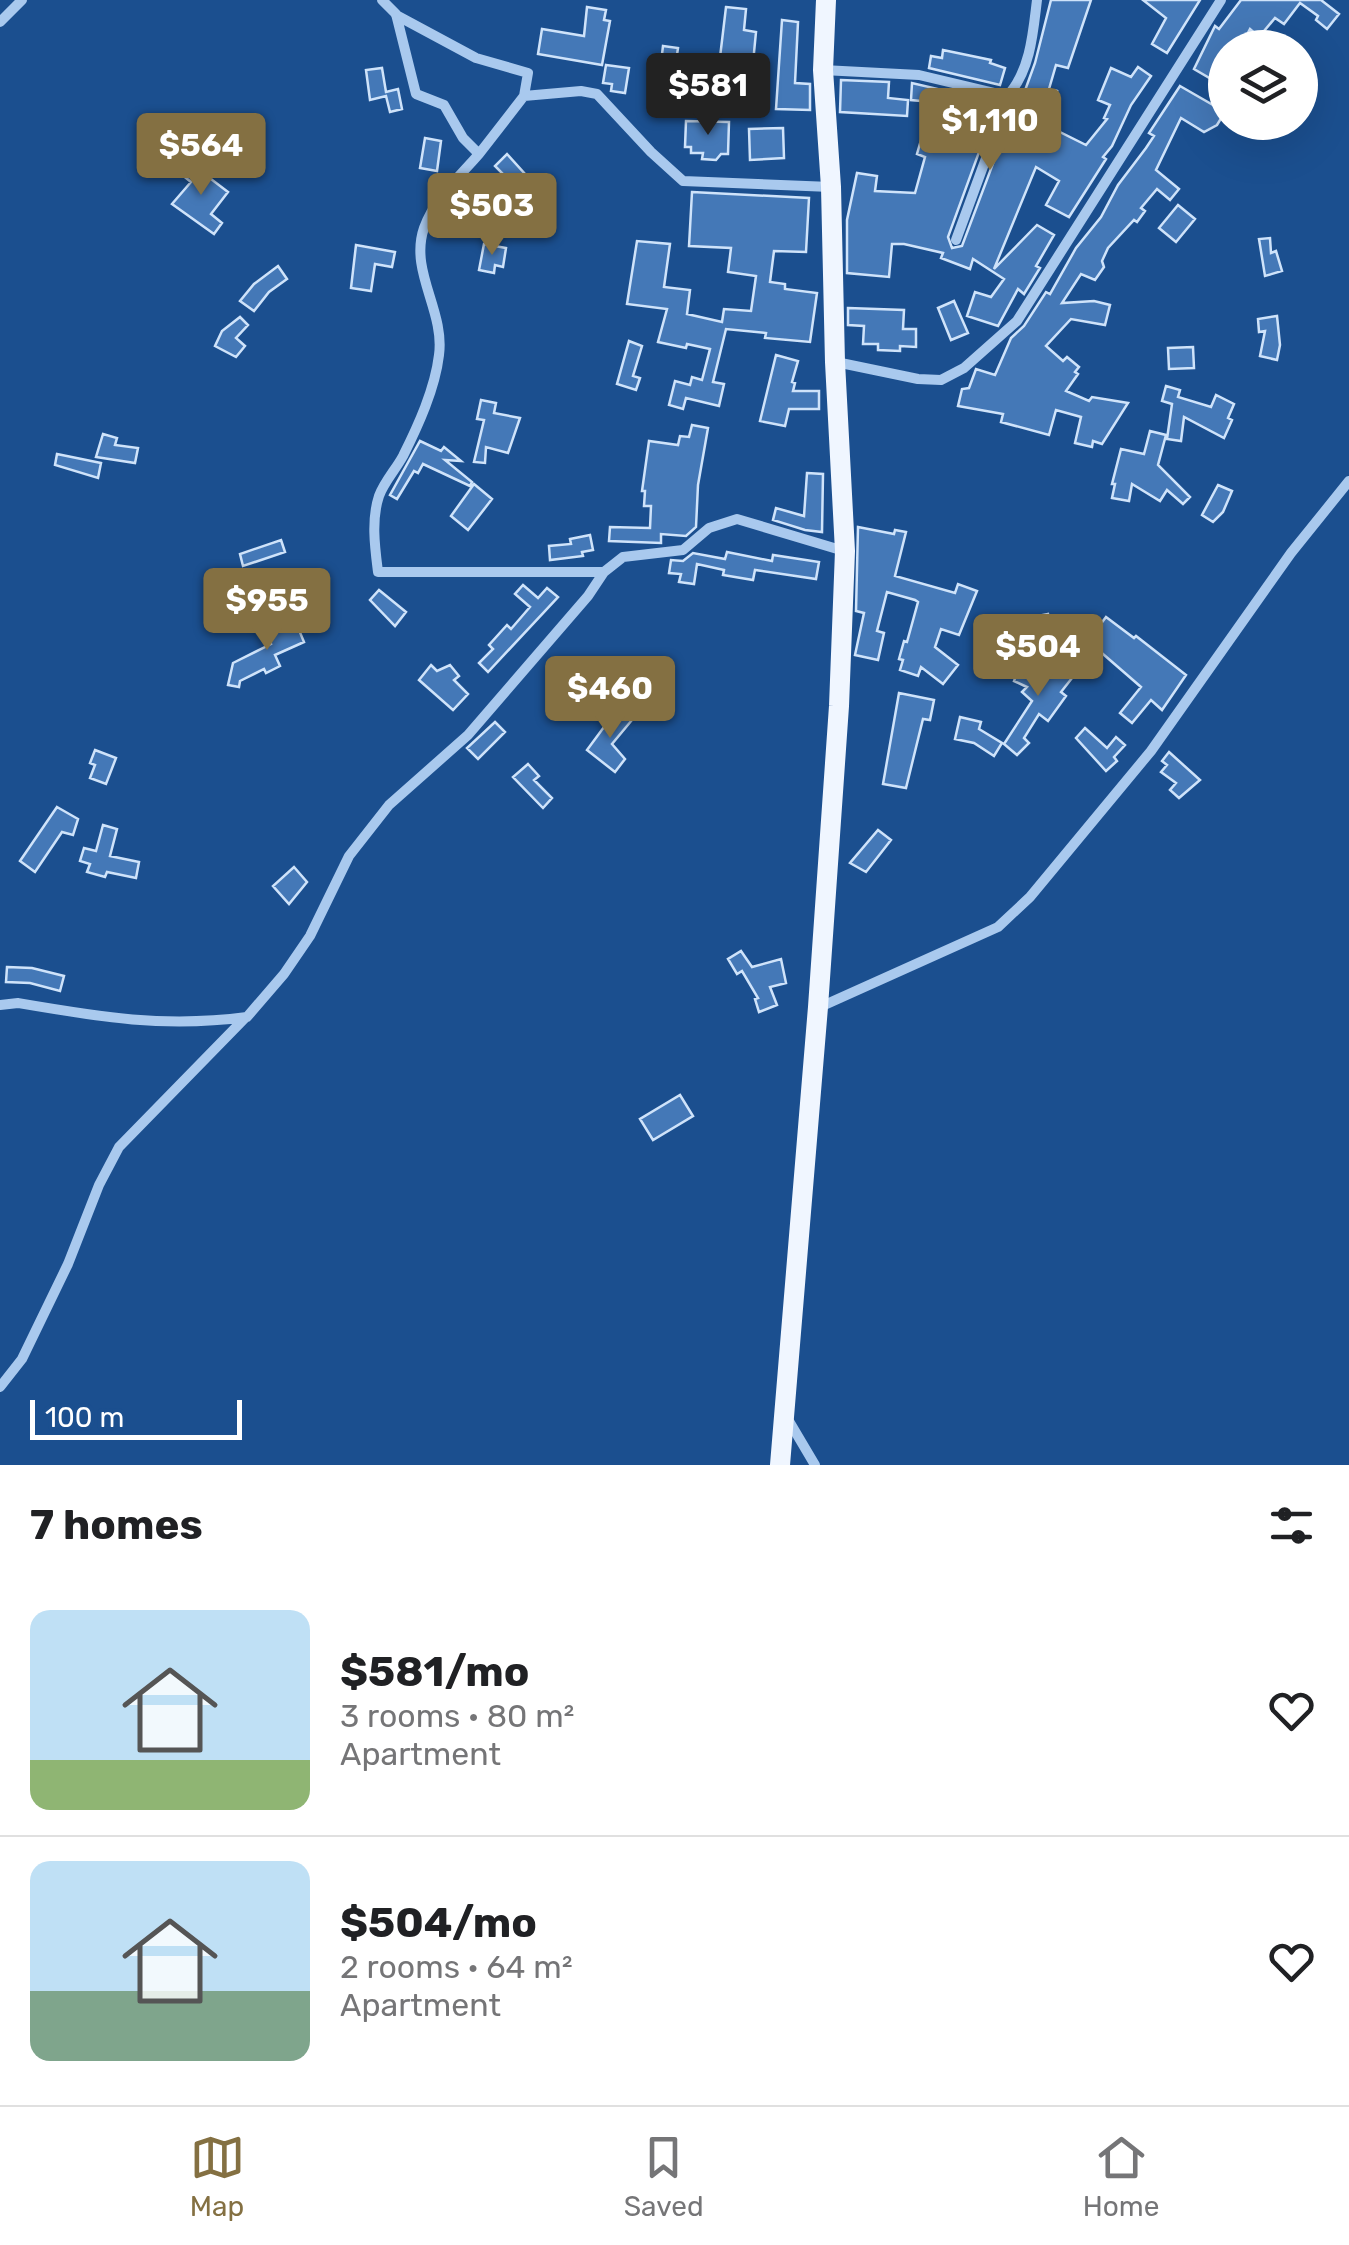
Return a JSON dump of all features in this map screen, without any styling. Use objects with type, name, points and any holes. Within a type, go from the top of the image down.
[{"type":"main road","points":[[780,1465],[818,1007],[839,706],[845,551],[824,70],[826,0]]},
{"type":"street","points":[[0,22],[22,0]]},
{"type":"street","points":[[382,0],[396,14],[476,58],[528,73],[524,96],[432,207],[422,232],[420,260],[439,324],[440,352],[435,380],[402,456],[380,494],[374,520],[378,572],[604,572]]},
{"type":"street","points":[[956,240],[1010,93],[1030,51],[1037,0]]},
{"type":"street","points":[[835,362],[941,380],[964,368],[1017,321],[1220,0]]},
{"type":"street","points":[[396,14],[416,94],[444,105],[463,138],[479,154]]},
{"type":"street","points":[[824,70],[919,75],[999,94],[1010,93]]},
{"type":"street","points":[[524,96],[582,91],[598,94],[651,152],[684,181],[832,187]]},
{"type":"street","points":[[818,1007],[998,927],[1030,897],[1151,750],[1291,554],[1349,481]]},
{"type":"street","points":[[0,1387],[22,1360],[68,1264],[98,1185],[120,1146],[284,974],[310,936],[349,856],[389,805],[468,735],[588,596],[604,572],[623,557],[683,550],[709,528],[737,520],[845,551]]},
{"type":"street","points":[[0,1006],[18,1003],[140,1022],[196,1024],[246,1017]]},
{"type":"street","points":[[785,1415],[815,1465]]},
{"type":"building","points":[[1051,0],[1091,0],[1068,68],[1056,65],[1049,89],[1057,91],[1048,126],[1086,145],[1107,119],[1104,118],[1110,105],[1098,100],[1111,68],[1131,77],[1138,67],[1151,76],[1069,217],[1046,205],[1059,181],[1036,167],[994,269],[1037,225],[1054,235],[1024,294],[1018,289],[998,326],[967,316],[975,292],[991,297],[1004,279],[973,259],[970,269],[941,258],[943,253],[904,244],[892,244],[889,277],[847,273],[847,220],[857,173],[877,176],[875,191],[915,193],[925,157],[917,154],[932,102],[911,100],[912,83],[997,103],[948,237],[952,248],[962,246],[1015,105],[1019,107],[1035,63]]},
{"type":"building","points":[[1143,0],[1200,0],[1167,53],[1152,44],[1166,18]]},
{"type":"building","points":[[1241,0],[1321,0],[1339,14],[1327,29],[1316,20],[1318,16],[1300,3],[1284,24],[1275,18],[1265,30],[1213,30],[1215,26],[1219,29]]},
{"type":"building","points":[[587,7],[606,10],[604,20],[610,21],[602,65],[538,54],[542,29],[584,36]]},
{"type":"building","points":[[726,7],[746,9],[744,30],[756,32],[752,73],[718,74]]},
{"type":"building","points":[[782,20],[798,22],[795,83],[810,84],[810,110],[776,109]]},
{"type":"building","points":[[1208,40],[1208,77],[1194,69]]},
{"type":"building","points":[[663,46],[678,48],[673,82],[707,85],[706,99],[657,95]]},
{"type":"building","points":[[943,50],[991,60],[990,63],[1005,68],[1000,85],[929,68],[931,56],[942,58]]},
{"type":"building","points":[[606,65],[629,68],[625,93],[611,91],[612,84],[603,83]]},
{"type":"building","points":[[382,68],[386,92],[398,89],[402,109],[390,112],[386,96],[370,100],[366,70]]},
{"type":"building","points":[[841,80],[889,82],[888,98],[908,100],[907,116],[840,112]]},
{"type":"building","points":[[1180,86],[1208,102],[1208,130],[1204,132],[1181,118],[1156,170],[1179,189],[1170,200],[1157,189],[1141,208],[1145,211],[1137,222],[1134,220],[1108,248],[1102,261],[1104,267],[1095,280],[1081,274],[1062,303],[1094,301],[1110,305],[1105,325],[1071,319],[1046,346],[1063,361],[1067,357],[1079,367],[1066,391],[1089,401],[1092,397],[1128,403],[1102,444],[1093,441],[1092,447],[1075,443],[1081,417],[1056,410],[1049,435],[1001,422],[1003,414],[958,406],[962,389],[969,388],[976,369],[995,375],[1011,338],[1024,326],[1046,292],[1050,294],[1076,248],[1154,136],[1149,133]]},
{"type":"building","points":[[686,121],[729,122],[728,154],[721,154],[716,160],[702,159],[703,153],[691,153],[691,147],[685,147]]},
{"type":"building","points":[[783,128],[784,158],[750,160],[749,129]]},
{"type":"building","points":[[425,138],[441,141],[437,171],[420,168]]},
{"type":"building","points":[[507,154],[525,174],[506,192],[495,181],[502,173],[495,166]]},
{"type":"building","points":[[190,163],[228,192],[211,214],[222,223],[214,234],[172,204],[191,182],[181,174]]},
{"type":"building","points":[[692,192],[809,198],[806,252],[774,251],[770,282],[785,284],[785,289],[817,293],[810,342],[726,329],[713,382],[724,384],[719,406],[686,398],[683,409],[669,405],[675,381],[690,385],[692,377],[702,380],[710,349],[658,342],[667,309],[627,304],[637,241],[670,244],[664,287],[690,290],[687,314],[722,322],[724,309],[751,311],[756,276],[728,272],[731,248],[689,246]]},
{"type":"building","points":[[1178,205],[1195,219],[1176,242],[1159,228]]},
{"type":"building","points":[[1270,238],[1271,253],[1276,251],[1282,271],[1265,276],[1259,239]]},
{"type":"building","points":[[484,244],[506,248],[503,267],[495,265],[494,273],[479,270]]},
{"type":"building","points":[[356,245],[395,252],[392,267],[375,264],[371,291],[351,288]]},
{"type":"building","points":[[278,266],[287,279],[269,292],[254,311],[240,301],[254,284]]},
{"type":"building","points":[[954,301],[968,333],[951,340],[938,308]]},
{"type":"building","points":[[848,308],[904,310],[903,329],[916,329],[916,347],[878,350],[878,344],[863,344],[864,326],[848,325]]},
{"type":"building","points":[[1277,316],[1277,360],[1260,356],[1265,331],[1259,332],[1258,319]]},
{"type":"building","points":[[240,317],[248,325],[236,338],[245,346],[236,357],[215,346],[222,331]]},
{"type":"building","points":[[629,341],[642,346],[633,376],[640,378],[636,390],[617,384]]},
{"type":"building","points":[[1193,347],[1194,368],[1169,369],[1168,348]]},
{"type":"building","points":[[776,355],[798,361],[793,391],[819,391],[819,409],[789,409],[785,426],[760,421]]},
{"type":"building","points":[[1166,386],[1180,390],[1178,397],[1211,407],[1216,395],[1234,404],[1224,438],[1184,417],[1181,441],[1167,439],[1172,404],[1162,401]]},
{"type":"building","points":[[481,400],[496,403],[494,413],[520,418],[508,453],[486,447],[485,463],[474,462],[484,420],[477,419]]},
{"type":"building","points":[[692,425],[708,428],[698,485],[696,527],[686,536],[661,534],[661,543],[609,541],[610,527],[650,528],[651,506],[644,506],[642,491],[649,441],[678,445],[680,436],[689,437]]},
{"type":"building","points":[[1150,431],[1166,435],[1158,465],[1190,497],[1183,504],[1167,490],[1160,501],[1132,484],[1129,501],[1112,498],[1121,449],[1144,454]]},
{"type":"building","points":[[103,434],[117,438],[115,445],[138,448],[135,463],[96,457]]},
{"type":"building","points":[[420,441],[441,451],[444,447],[461,461],[445,460],[472,482],[470,486],[423,464],[418,473],[414,471],[397,499],[390,495]]},
{"type":"building","points":[[57,454],[101,463],[98,478],[55,465]]},
{"type":"building","points":[[807,473],[823,474],[822,532],[773,520],[776,508],[804,516]]},
{"type":"building","points":[[474,484],[492,499],[468,530],[451,516]]},
{"type":"building","points":[[1218,485],[1232,491],[1223,512],[1213,522],[1202,515]]},
{"type":"building","points":[[858,527],[894,534],[895,530],[906,532],[895,576],[955,593],[958,584],[977,591],[959,635],[941,629],[935,647],[958,665],[943,684],[921,667],[918,676],[900,670],[903,660],[899,659],[918,602],[915,600],[887,592],[877,631],[884,633],[878,660],[855,655],[864,613],[856,611]]},
{"type":"building","points":[[590,535],[593,550],[582,552],[583,556],[550,560],[549,546],[571,544],[570,539]]},
{"type":"building","points":[[281,540],[285,552],[243,566],[240,554]]},
{"type":"building","points":[[727,552],[772,561],[773,555],[819,562],[816,579],[755,570],[753,580],[723,575],[724,570],[697,564],[694,584],[679,582],[681,574],[669,573],[671,560],[683,561],[693,553],[725,559]]},
{"type":"building","points":[[523,585],[538,598],[547,588],[558,597],[488,672],[479,663],[493,649],[489,645],[507,625],[511,629],[530,607],[515,594]]},
{"type":"building","points":[[379,590],[406,612],[395,626],[370,600]]},
{"type":"building","points":[[1048,614],[1052,633],[1034,637],[1024,660],[1005,656],[1021,628],[1033,617]]},
{"type":"building","points":[[1106,617],[1186,675],[1162,710],[1151,700],[1132,723],[1120,713],[1141,687],[1088,641]]},
{"type":"building","points":[[294,618],[304,642],[275,655],[280,666],[240,681],[239,687],[228,685],[233,663],[271,644],[265,631]]},
{"type":"building","points":[[1022,660],[1045,670],[1048,665],[1054,670],[1060,664],[1072,678],[1061,692],[1066,696],[1048,721],[1039,714],[1024,738],[1029,743],[1017,755],[1004,744],[1032,701],[1022,692],[1027,687],[1014,681]]},
{"type":"building","points":[[431,665],[437,671],[450,665],[459,676],[454,680],[468,694],[453,710],[419,680]]},
{"type":"building","points":[[899,693],[934,700],[930,720],[923,719],[906,788],[883,784]]},
{"type":"building","points":[[618,708],[632,720],[612,744],[625,759],[615,772],[587,750]]},
{"type":"building","points":[[960,717],[981,722],[979,729],[1002,743],[994,756],[974,743],[955,739]]},
{"type":"building","points":[[495,722],[505,732],[478,759],[467,748]]},
{"type":"building","points":[[1085,728],[1107,748],[1116,737],[1125,745],[1106,771],[1076,738]]},
{"type":"building","points":[[95,750],[116,758],[106,784],[90,778]]},
{"type":"building","points":[[1169,752],[1200,780],[1179,798],[1170,790],[1176,783],[1161,772],[1167,765],[1162,761]]},
{"type":"building","points":[[528,764],[539,776],[534,780],[552,798],[543,808],[513,777]]},
{"type":"building","points":[[57,807],[78,819],[73,835],[62,832],[35,872],[20,861]]},
{"type":"building","points":[[103,825],[117,829],[110,856],[139,862],[136,878],[87,872],[90,864],[80,861],[84,848],[96,851]]},
{"type":"building","points":[[878,830],[891,840],[866,872],[850,863]]},
{"type":"building","points":[[294,867],[307,882],[289,904],[273,886]]},
{"type":"building","points":[[741,951],[752,967],[781,959],[786,983],[770,987],[777,1005],[759,1012],[755,999],[758,998],[742,971],[737,974],[728,959]]},
{"type":"building","points":[[7,967],[64,976],[60,991],[6,982]]},
{"type":"building","points":[[680,1095],[693,1116],[653,1140],[640,1119]]}]
